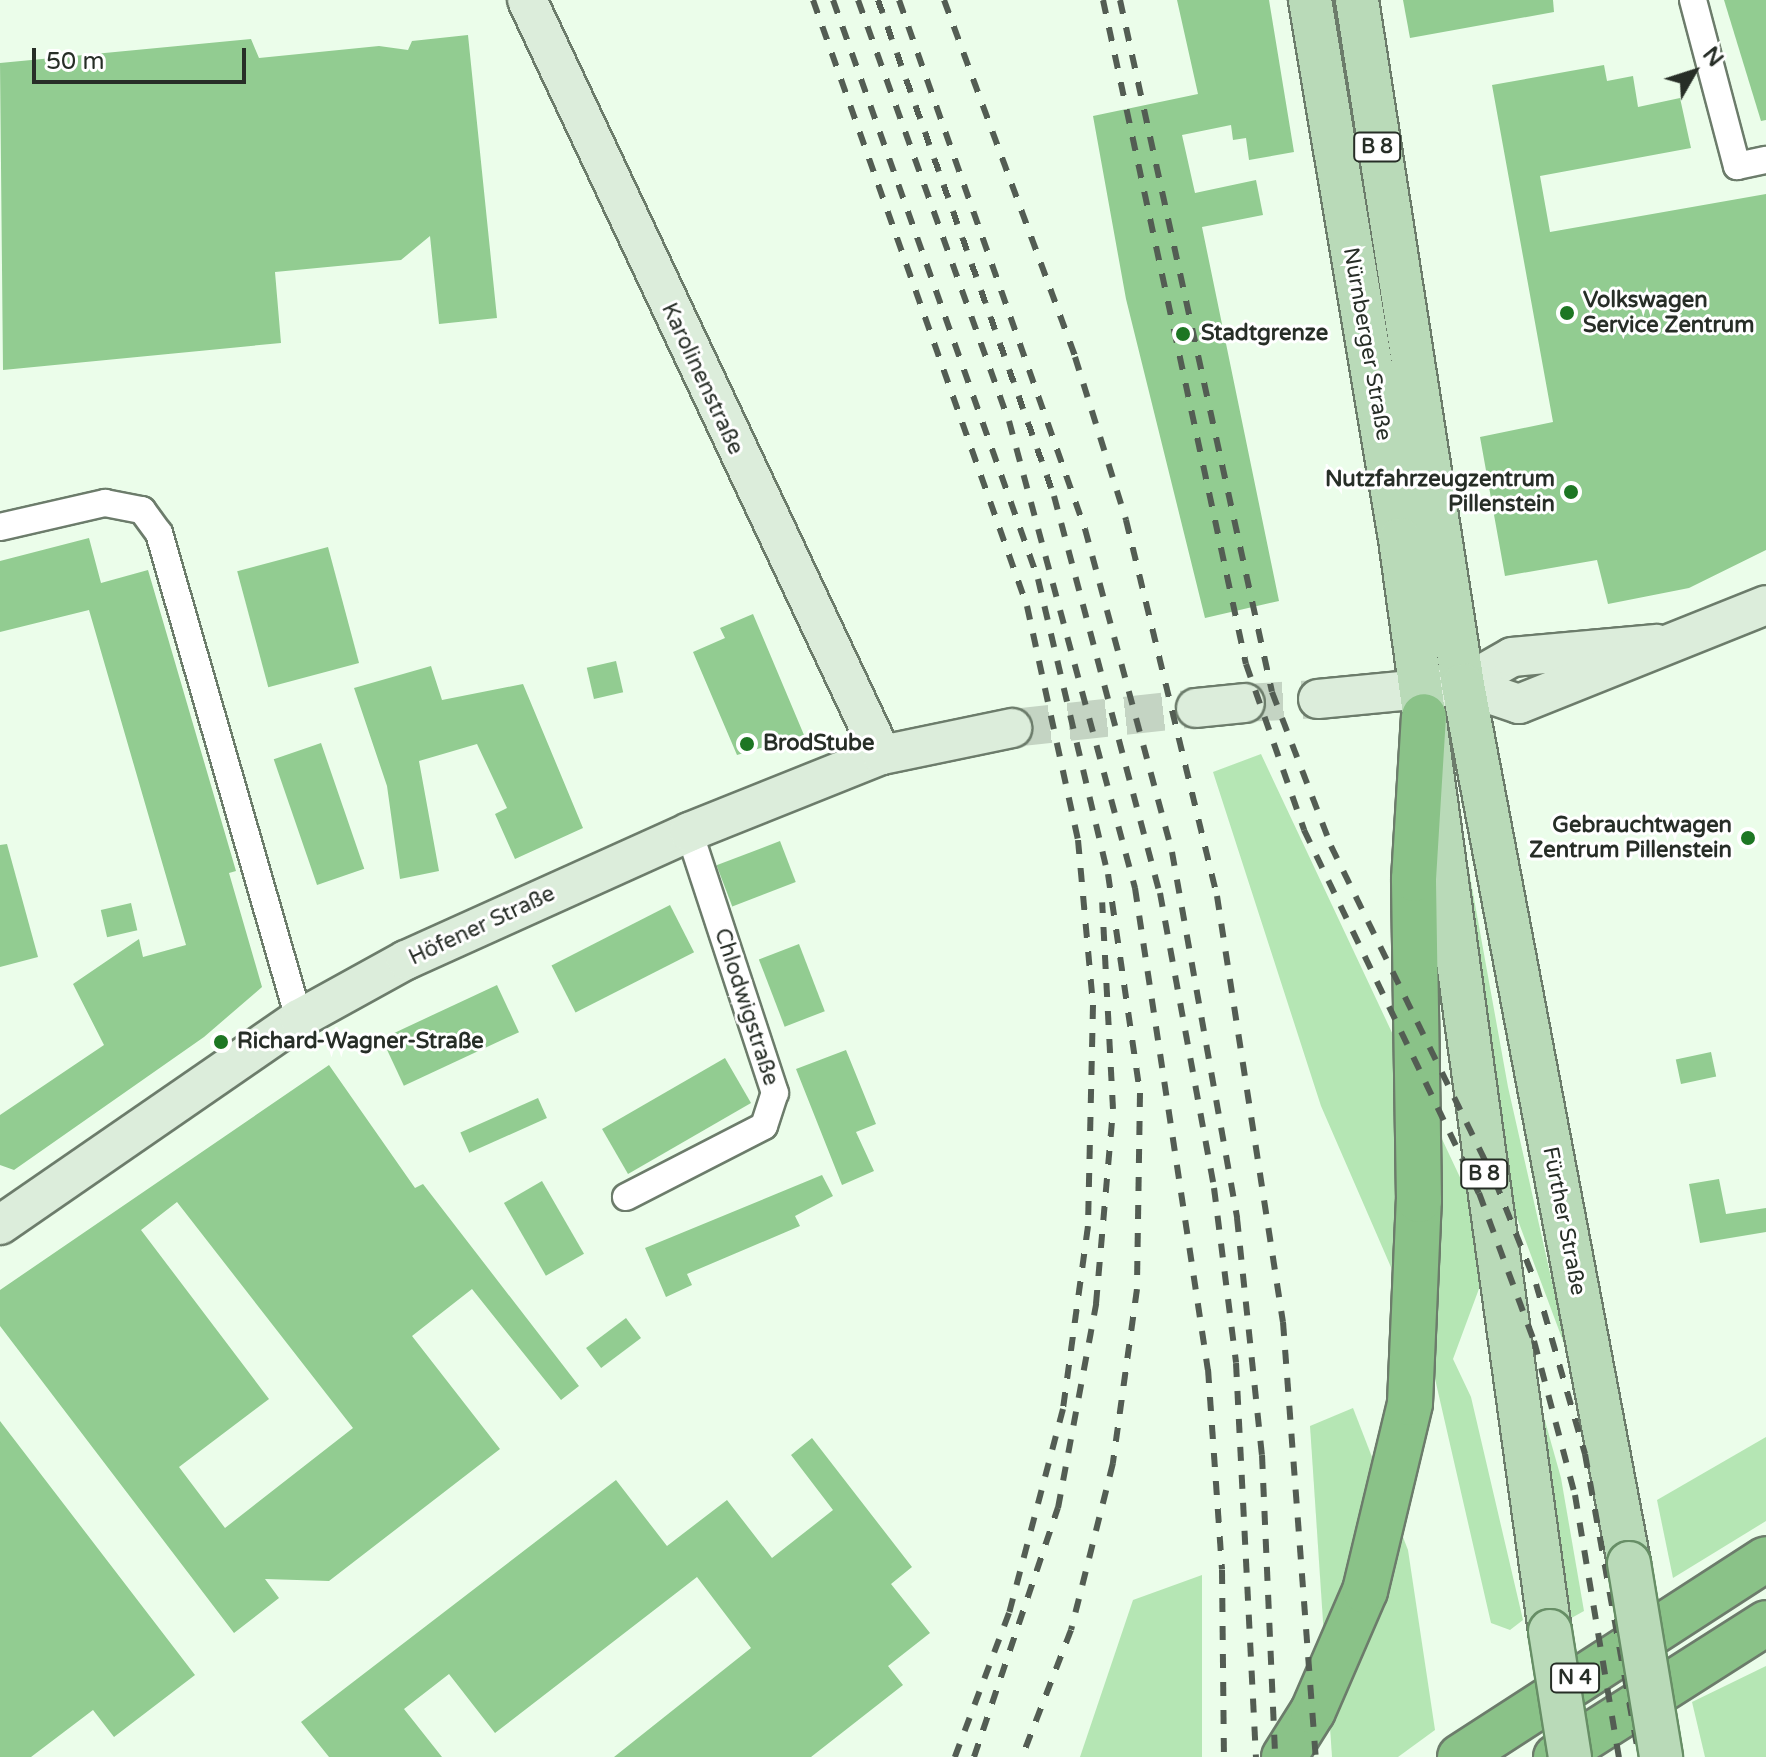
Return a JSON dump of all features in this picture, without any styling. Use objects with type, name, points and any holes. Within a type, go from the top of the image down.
[{"type":"highway","points":[[1284,1757],[1313,1711],[1365,1591],[1410,1403],[1419,1200],[1414,879],[1422,703]]},
{"type":"highway","name":"N 4","points":[[1460,1757],[1766,1559]]},
{"type":"highway","name":"N 4","points":[[1556,1757],[1747,1641],[1766,1623]]},
{"type":"main road","name":"Karolinenstraße","points":[[527,0],[882,755]]},
{"type":"main road","name":"Nürnberger Straße","points":[[1310,0],[1422,703]]},
{"type":"main road","name":"Nürnberger Straße","points":[[1357,0],[1463,685]]},
{"type":"main road","points":[[1318,699],[1422,703],[1463,685],[1519,704],[1614,671],[1660,644],[1766,605]]},
{"type":"main road","name":"Fürther Straße","points":[[1463,685],[1629,1563],[1661,1757]]},
{"type":"main road","points":[[1196,708],[1245,703]]},
{"type":"main road","name":"B 8","points":[[1422,703],[1570,1757]]},
{"type":"main road","name":"Höfener Straße","points":[[0,1225],[299,1019],[406,960],[689,832],[882,755],[1012,728]]},
{"type":"street","points":[[1693,0],[1737,166],[1766,160]]},
{"type":"street","points":[[0,527],[105,503],[142,510],[159,533],[299,1019]]},
{"type":"street","name":"Chlodwigstraße","points":[[626,1197],[764,1126],[775,1093],[689,832]]},
{"type":"green space","points":[[1261,754],[1473,1205],[1480,1286],[1453,1359],[1471,1397],[1523,1620],[1510,1630],[1491,1623],[1430,1357],[1321,1106],[1213,772]]},
{"type":"green space","points":[[1449,760],[1508,1087],[1569,1357],[1495,1159]]},
{"type":"green space","points":[[1517,1321],[1561,1478],[1584,1611],[1566,1621]]},
{"type":"green space","points":[[1353,1408],[1408,1550],[1435,1730],[1398,1757],[1332,1757],[1310,1426]]},
{"type":"green space","points":[[1766,1437],[1766,1521],[1673,1578],[1657,1500]]},
{"type":"green space","points":[[1202,1575],[1202,1757],[1080,1757],[1133,1600]]},
{"type":"green space","points":[[1766,1666],[1766,1757],[1705,1757],[1692,1702]]},
{"type":"building","points":[[1177,0],[1269,0],[1294,152],[1249,160],[1246,138],[1233,140],[1231,125],[1182,135],[1195,193],[1256,180],[1263,215],[1202,227],[1279,601],[1205,618],[1126,299],[1093,116],[1198,94]]},
{"type":"building","points":[[1403,0],[1553,0],[1554,12],[1410,38]]},
{"type":"building","points":[[1724,0],[1766,0],[1766,120],[1761,121]]},
{"type":"building","points":[[468,35],[497,318],[439,324],[430,236],[401,260],[275,272],[281,343],[3,370],[0,63],[251,39],[259,58],[379,46],[408,50],[412,41]]},
{"type":"building","points":[[1604,65],[1607,81],[1633,76],[1638,107],[1680,98],[1691,148],[1540,176],[1550,232],[1766,194],[1766,550],[1689,588],[1608,604],[1597,560],[1505,576],[1480,437],[1553,422],[1492,85]]},
{"type":"building","points":[[89,538],[101,583],[148,570],[236,871],[229,873],[262,987],[204,1037],[14,1170],[0,1165],[0,1115],[104,1045],[73,984],[139,939],[143,957],[186,945],[89,610],[0,632],[0,561]]},
{"type":"building","points":[[328,547],[359,663],[268,687],[237,571]]},
{"type":"building","points":[[753,614],[804,735],[737,755],[693,652],[725,638],[720,628]]},
{"type":"building","points":[[616,661],[623,692],[594,699],[587,668]]},
{"type":"building","points":[[431,666],[442,700],[523,684],[583,828],[515,859],[495,814],[507,808],[477,744],[419,761],[439,871],[400,879],[387,786],[354,688]]},
{"type":"building","points":[[321,743],[364,869],[317,885],[274,759]]},
{"type":"building","points":[[780,841],[796,882],[732,906],[717,865]]},
{"type":"building","points":[[7,844],[38,957],[0,967],[0,845]]},
{"type":"building","points":[[131,903],[137,930],[107,937],[101,910]]},
{"type":"building","points":[[670,905],[694,952],[576,1013],[551,965]]},
{"type":"building","points":[[799,944],[825,1011],[785,1027],[759,959]]},
{"type":"building","points":[[497,985],[519,1032],[404,1086],[382,1039]]},
{"type":"building","points":[[846,1050],[876,1124],[856,1132],[874,1171],[842,1185],[796,1069]]},
{"type":"building","points":[[1711,1052],[1716,1076],[1681,1084],[1676,1059]]},
{"type":"building","points":[[725,1058],[751,1103],[628,1174],[602,1129]]},
{"type":"building","points":[[329,1065],[415,1188],[423,1184],[579,1386],[561,1400],[472,1289],[412,1336],[500,1449],[329,1581],[265,1579],[279,1598],[234,1633],[0,1326],[0,1290]],"holes":[[[177,1202],[353,1428],[225,1528],[179,1467],[269,1399],[141,1230]]]},
{"type":"building","points":[[538,1098],[547,1118],[469,1153],[460,1133]]},
{"type":"building","points":[[822,1175],[833,1196],[795,1216],[800,1226],[687,1274],[692,1285],[666,1297],[645,1248]]},
{"type":"building","points":[[1719,1179],[1726,1214],[1766,1208],[1766,1232],[1700,1243],[1689,1184]]},
{"type":"building","points":[[542,1181],[584,1254],[546,1276],[504,1203]]},
{"type":"building","points":[[626,1318],[641,1338],[601,1368],[586,1348]]},
{"type":"building","points":[[0,1421],[195,1675],[114,1737],[93,1710],[31,1757],[0,1757]]},
{"type":"building","points":[[812,1438],[912,1567],[891,1584],[930,1633],[888,1666],[903,1685],[811,1757],[614,1757],[751,1648],[697,1577],[495,1733],[449,1674],[404,1709],[442,1757],[329,1757],[301,1722],[616,1480],[667,1546],[727,1500],[772,1558],[833,1510],[791,1455]]},
{"type":"tunnel","points":[[1245,703],[1318,699]]},
{"type":"tunnel","points":[[1012,728],[1196,708]]},
{"type":"railway","points":[[813,0],[1027,606],[1078,840],[1093,1005],[1088,1226],[1063,1409],[1009,1613],[955,1757]]},
{"type":"railway","points":[[833,0],[1038,579],[1108,874],[1140,1093],[1137,1289],[1113,1463],[1071,1630],[1022,1757]]},
{"type":"railway","points":[[858,0],[1009,421],[1135,888],[1208,1369],[1222,1570],[1224,1757]]},
{"type":"railway","points":[[878,0],[1054,496],[1160,893],[1214,1188],[1236,1363],[1256,1757]]},
{"type":"railway","points":[[899,0],[1085,529],[1172,852],[1237,1218],[1262,1455],[1275,1757]]},
{"type":"railway","points":[[944,0],[1075,357],[1126,520],[1217,896],[1283,1322],[1316,1757]]},
{"type":"railway","points":[[1103,0],[1246,664],[1304,830],[1479,1193],[1534,1341],[1575,1495],[1619,1757]]},
{"type":"railway","points":[[1120,0],[1272,692],[1331,846],[1495,1181],[1536,1284],[1585,1454],[1639,1757]]},
{"type":"railway","points":[[974,1757],[1058,1508],[1096,1304],[1113,1109],[1102,902]]},
{"type":"place","name":"Volkswagen Service Zentrum","points":[[1567,313]]},
{"type":"place","name":"Stadtgrenze","points":[[1183,334]]},
{"type":"place","name":"Nutzfahrzeugzentrum Pillenstein","points":[[1571,492]]},
{"type":"place","name":"BrodStube","points":[[747,744]]},
{"type":"place","name":"Gebrauchtwagen Zentrum Pillenstein","points":[[1748,838]]},
{"type":"place","name":"Richard-Wagner-Straße","points":[[221,1042]]}]
